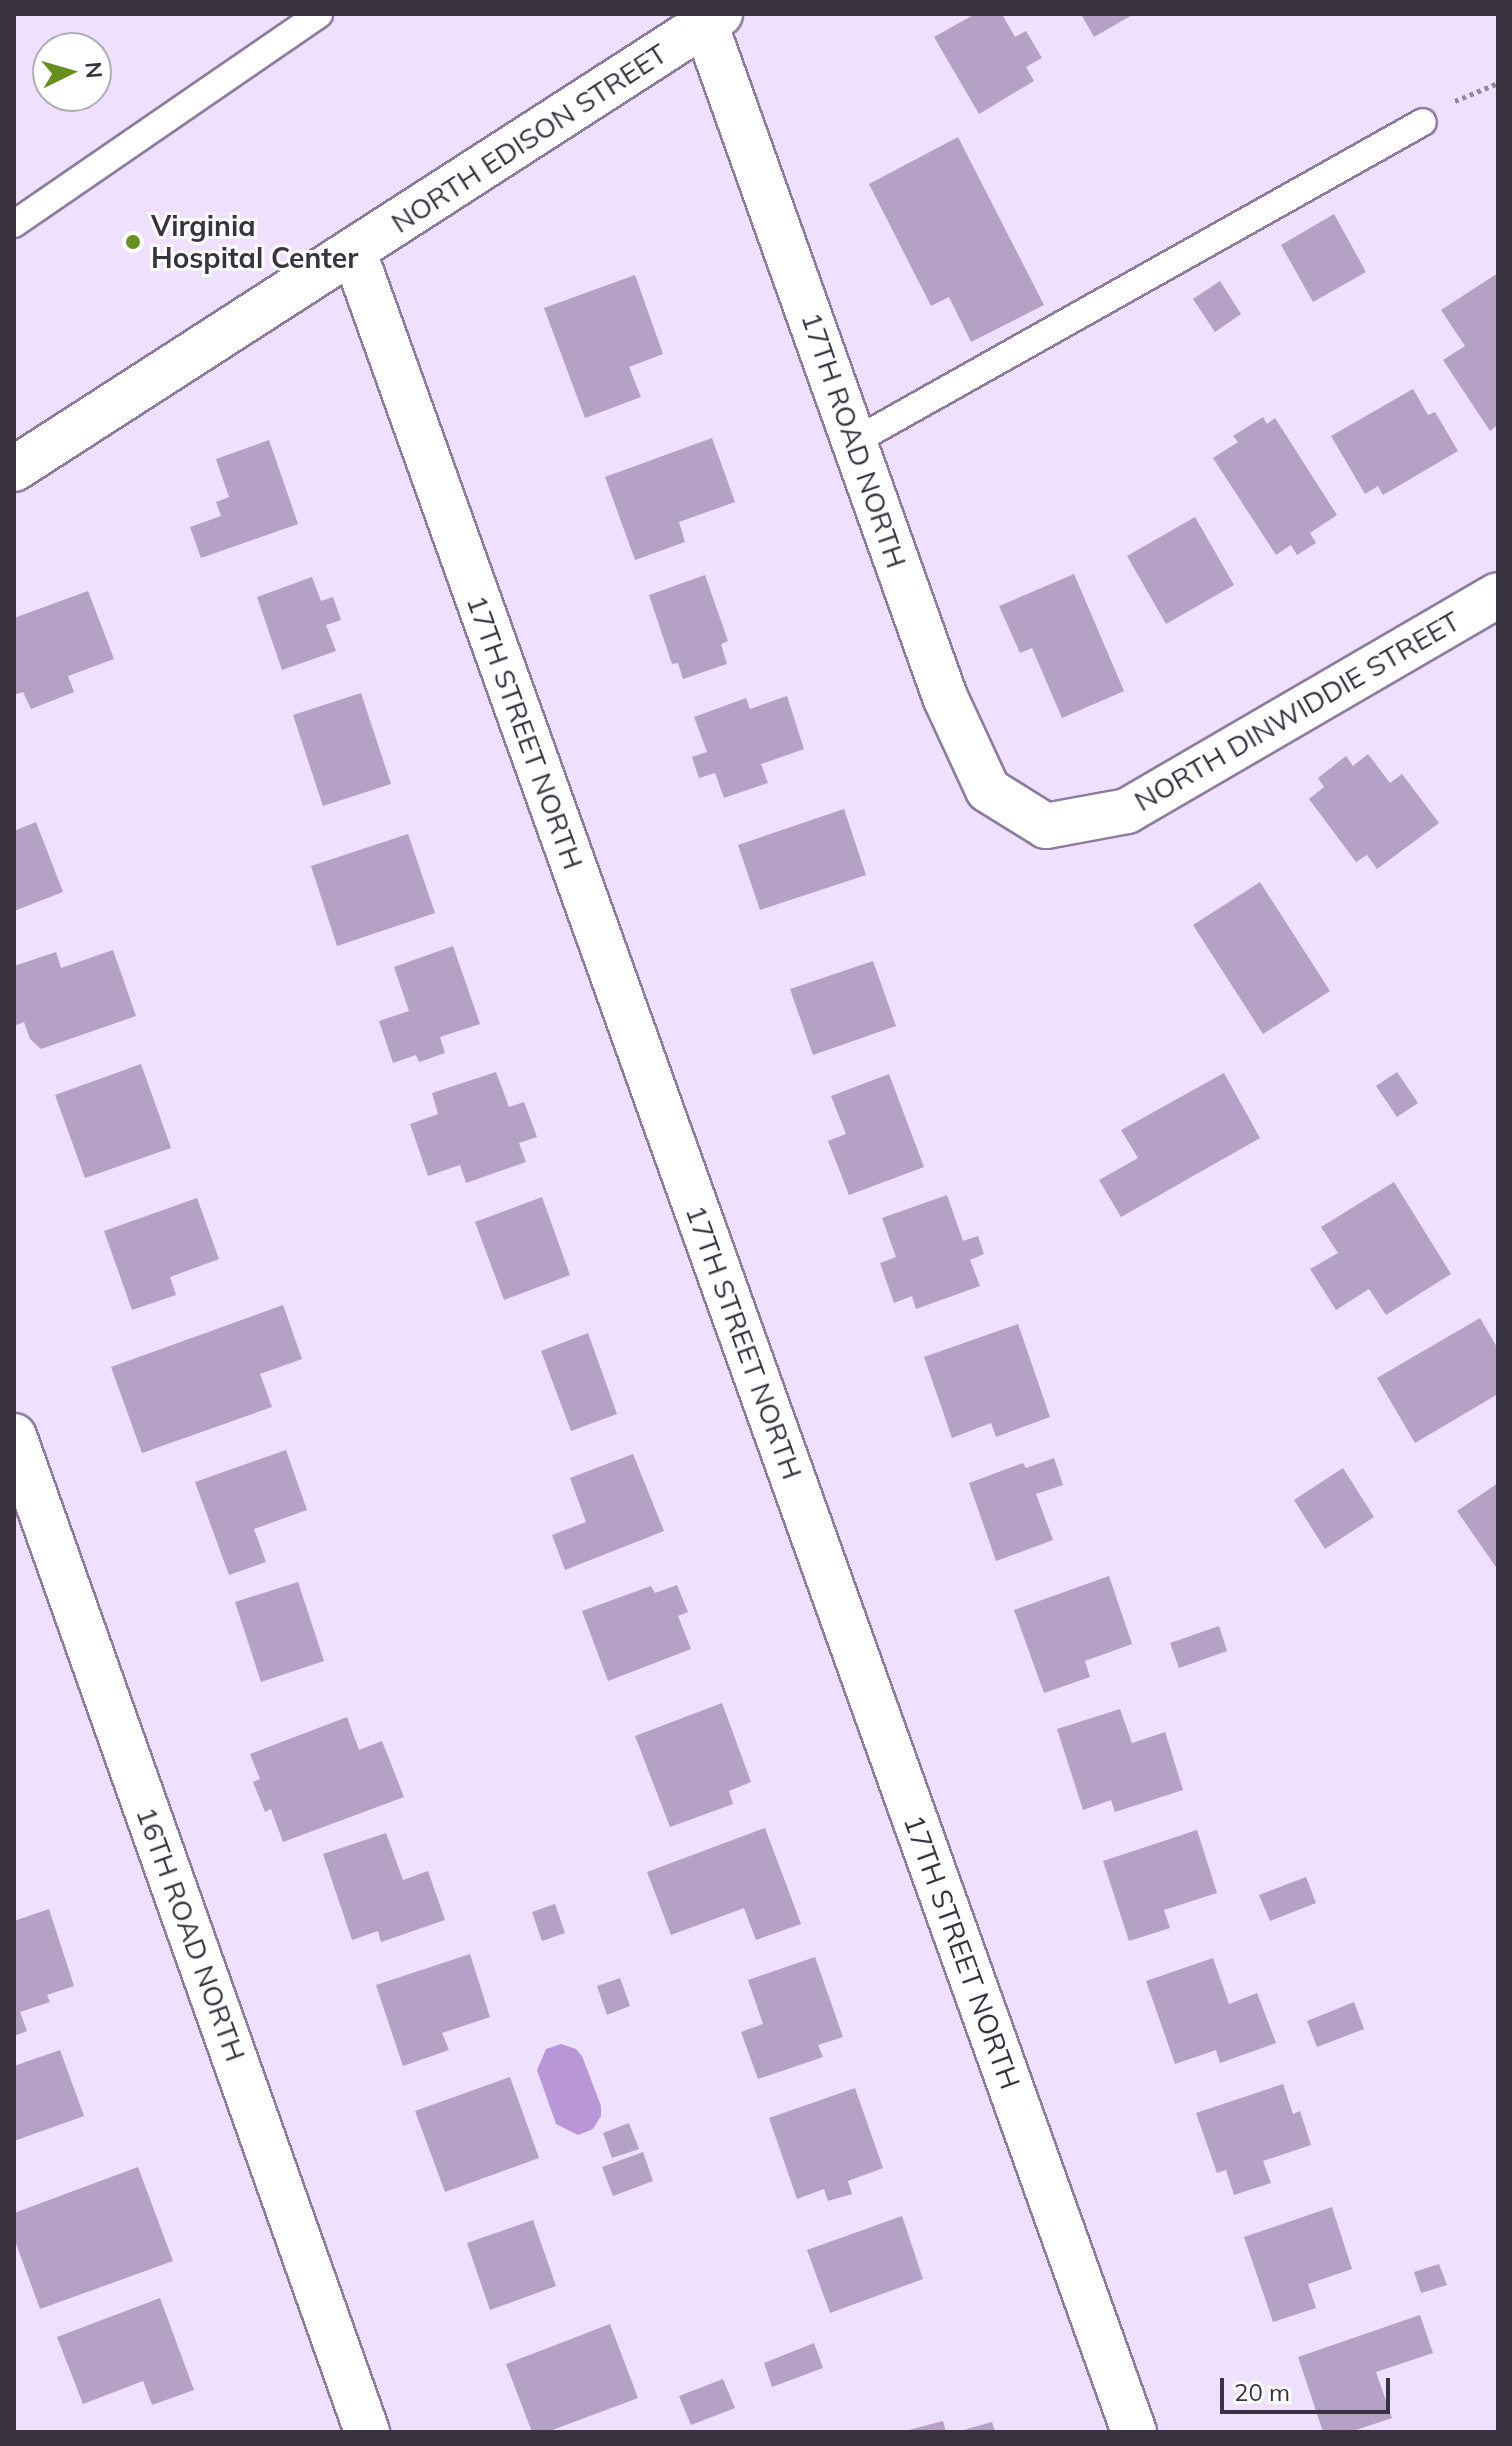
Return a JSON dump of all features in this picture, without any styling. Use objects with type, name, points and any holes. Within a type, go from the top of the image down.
[{"type":"street","name":"NORTH EDISON STREET","points":[[14,469],[354,252],[709,17]]},
{"type":"street","name":"17TH ROAD NORTH","points":[[709,17],[945,697],[988,790],[1046,826]]},
{"type":"street","name":"17TH STREET NORTH","points":[[354,252],[1134,2432]]},
{"type":"street","name":"NORTH DINWIDDIE STREET","points":[[1046,826],[1127,811],[1498,595]]},
{"type":"street","name":"16TH ROAD NORTH","points":[[14,1436],[367,2432]]},
{"type":"lane","points":[[14,224],[319,14]]},
{"type":"lane","points":[[855,441],[1423,122]]},
{"type":"shaded area","points":[[561,2044],[576,2049],[582,2056],[601,2106],[601,2116],[593,2129],[578,2135],[556,2124],[537,2070],[546,2049]]},
{"type":"building","points":[[975,14],[1002,14],[1015,37],[1026,31],[1042,58],[1026,67],[1034,81],[979,114],[934,37]]},
{"type":"building","points":[[1081,14],[1134,14],[1094,37]]},
{"type":"building","points":[[958,137],[1044,305],[971,342],[949,297],[931,306],[869,184]]},
{"type":"building","points":[[1334,214],[1366,272],[1313,302],[1281,245]]},
{"type":"building","points":[[1498,273],[1498,425],[1490,431],[1443,360],[1465,346],[1441,310]]},
{"type":"building","points":[[635,275],[663,354],[629,367],[641,397],[585,418],[544,308]]},
{"type":"building","points":[[1220,281],[1241,314],[1215,332],[1193,299]]},
{"type":"building","points":[[1413,389],[1428,415],[1435,412],[1458,451],[1383,495],[1378,486],[1365,494],[1331,436]]},
{"type":"building","points":[[1263,417],[1267,424],[1275,418],[1337,515],[1310,533],[1316,543],[1297,555],[1291,545],[1276,555],[1213,458],[1238,442],[1233,436]]},
{"type":"building","points":[[712,438],[735,502],[679,522],[685,542],[635,560],[605,477]]},
{"type":"building","points":[[269,440],[298,524],[201,558],[190,527],[221,516],[216,502],[229,497],[216,459]]},
{"type":"building","points":[[1195,517],[1234,585],[1166,624],[1127,556]]},
{"type":"building","points":[[1074,574],[1124,691],[1062,718],[1032,648],[1020,653],[999,606]]},
{"type":"building","points":[[705,575],[728,641],[721,644],[727,664],[683,679],[678,663],[672,664],[649,595]]},
{"type":"building","points":[[312,577],[321,601],[333,597],[341,620],[326,625],[336,651],[282,670],[257,597]]},
{"type":"building","points":[[88,591],[114,659],[68,676],[74,692],[31,709],[23,692],[14,695],[14,618]]},
{"type":"building","points":[[361,693],[391,784],[323,806],[293,715]]},
{"type":"building","points":[[787,696],[804,749],[761,764],[768,783],[724,798],[715,773],[699,778],[692,757],[707,752],[694,717],[746,698],[750,709]]},
{"type":"building","points":[[1368,754],[1390,783],[1402,774],[1439,823],[1377,869],[1367,855],[1356,862],[1309,799],[1324,787],[1318,778],[1346,756],[1353,766]]},
{"type":"building","points":[[844,809],[866,875],[760,910],[738,845]]},
{"type":"building","points":[[36,822],[63,892],[14,911],[14,831]]},
{"type":"building","points":[[408,834],[435,913],[337,946],[311,866]]},
{"type":"building","points":[[1260,882],[1330,991],[1263,1034],[1193,925]]},
{"type":"building","points":[[453,946],[480,1024],[440,1037],[445,1053],[419,1062],[416,1055],[393,1063],[379,1021],[409,1011],[394,967]]},
{"type":"building","points":[[113,950],[136,1016],[41,1049],[30,1039],[24,1022],[14,1026],[14,966],[56,952],[61,968]]},
{"type":"building","points":[[873,961],[896,1026],[813,1055],[790,989]]},
{"type":"building","points":[[141,1064],[171,1148],[85,1178],[55,1095]]},
{"type":"building","points":[[496,1072],[509,1107],[524,1102],[537,1137],[519,1143],[526,1162],[466,1183],[460,1165],[428,1176],[410,1124],[438,1114],[432,1093]]},
{"type":"building","points":[[1397,1072],[1418,1103],[1397,1117],[1376,1086]]},
{"type":"building","points":[[1224,1073],[1260,1138],[1121,1217],[1099,1180],[1138,1158],[1121,1130]]},
{"type":"building","points":[[889,1074],[924,1167],[849,1195],[828,1141],[846,1134],[831,1096]]},
{"type":"building","points":[[1394,1182],[1451,1274],[1386,1315],[1369,1289],[1336,1310],[1310,1269],[1338,1253],[1321,1227]]},
{"type":"building","points":[[947,1195],[963,1241],[978,1236],[984,1254],[970,1260],[980,1286],[916,1309],[912,1296],[894,1303],[880,1263],[896,1257],[882,1218]]},
{"type":"building","points":[[542,1197],[570,1275],[504,1300],[475,1222]]},
{"type":"building","points":[[197,1198],[219,1259],[170,1277],[176,1295],[132,1310],[104,1231]]},
{"type":"building","points":[[283,1305],[302,1359],[260,1374],[272,1407],[142,1453],[111,1367]]},
{"type":"building","points":[[1480,1318],[1498,1349],[1498,1394],[1415,1443],[1377,1378]]},
{"type":"building","points":[[1018,1324],[1050,1417],[996,1437],[991,1423],[952,1438],[924,1357]]},
{"type":"building","points":[[588,1333],[617,1414],[571,1431],[541,1351]]},
{"type":"building","points":[[286,1450],[307,1510],[254,1529],[266,1562],[229,1575],[195,1482]]},
{"type":"building","points":[[633,1454],[664,1531],[565,1570],[552,1535],[586,1522],[570,1478]]},
{"type":"building","points":[[1054,1458],[1063,1485],[1036,1494],[1053,1540],[996,1561],[969,1483],[1023,1463],[1026,1468]]},
{"type":"building","points":[[1343,1468],[1374,1517],[1325,1549],[1294,1500]]},
{"type":"building","points":[[1498,1483],[1498,1570],[1457,1511]]},
{"type":"building","points":[[1109,1576],[1132,1644],[1085,1661],[1090,1677],[1044,1693],[1014,1610]]},
{"type":"building","points":[[298,1582],[324,1661],[261,1682],[235,1602]]},
{"type":"building","points":[[677,1585],[688,1612],[678,1616],[691,1649],[608,1681],[582,1611],[651,1586],[655,1593]]},
{"type":"building","points":[[1219,1626],[1227,1651],[1179,1668],[1170,1643]]},
{"type":"building","points":[[722,1703],[751,1782],[729,1791],[733,1804],[670,1827],[635,1736]]},
{"type":"building","points":[[1120,1709],[1132,1743],[1165,1732],[1183,1790],[1115,1812],[1111,1800],[1083,1810],[1057,1729]]},
{"type":"building","points":[[347,1717],[359,1750],[382,1741],[404,1797],[283,1842],[271,1809],[265,1812],[253,1782],[260,1779],[250,1754]]},
{"type":"building","points":[[765,1828],[801,1924],[756,1940],[744,1908],[671,1935],[647,1872]]},
{"type":"building","points":[[1197,1830],[1217,1893],[1164,1910],[1170,1928],[1129,1941],[1103,1861]]},
{"type":"building","points":[[386,1833],[403,1880],[428,1871],[445,1920],[381,1942],[378,1931],[352,1940],[323,1854]]},
{"type":"building","points":[[1306,1877],[1316,1903],[1270,1921],[1259,1895]]},
{"type":"building","points":[[555,1904],[565,1933],[542,1941],[532,1912]]},
{"type":"building","points":[[49,1909],[74,1986],[47,1995],[50,2002],[20,2012],[27,2031],[14,2036],[14,1921]]},
{"type":"building","points":[[470,1954],[490,2017],[442,2033],[449,2050],[403,2066],[376,1985]]},
{"type":"building","points":[[815,1957],[843,2037],[818,2045],[823,2057],[758,2079],[741,2032],[763,2024],[748,1980]]},
{"type":"building","points":[[1213,1958],[1229,2004],[1257,1993],[1276,2043],[1220,2063],[1216,2050],[1175,2064],[1146,1981]]},
{"type":"building","points":[[620,1978],[630,2006],[607,2015],[597,1986]]},
{"type":"building","points":[[1354,2002],[1364,2029],[1317,2047],[1307,2021]]},
{"type":"building","points":[[60,2050],[84,2116],[14,2141],[14,2066]]},
{"type":"building","points":[[510,2077],[539,2158],[445,2192],[415,2111]]},
{"type":"building","points":[[1283,2084],[1293,2114],[1300,2111],[1311,2145],[1263,2161],[1271,2183],[1234,2195],[1226,2170],[1217,2173],[1196,2113]]},
{"type":"building","points":[[855,2088],[883,2168],[848,2181],[852,2194],[828,2201],[824,2189],[797,2199],[769,2118]]},
{"type":"building","points":[[629,2123],[639,2149],[612,2158],[603,2133]]},
{"type":"building","points":[[643,2152],[653,2181],[613,2196],[602,2167]]},
{"type":"building","points":[[138,2167],[173,2261],[40,2309],[14,2238],[14,2213]]},
{"type":"building","points":[[1332,2207],[1352,2269],[1308,2284],[1316,2308],[1273,2322],[1244,2237]]},
{"type":"building","points":[[902,2216],[923,2279],[830,2313],[807,2250]]},
{"type":"building","points":[[533,2220],[556,2286],[490,2310],[467,2243]]},
{"type":"building","points":[[1439,2264],[1447,2285],[1421,2293],[1414,2272]]},
{"type":"building","points":[[160,2298],[194,2390],[152,2405],[143,2381],[83,2404],[57,2337]]},
{"type":"building","points":[[1420,2315],[1433,2353],[1376,2372],[1392,2418],[1350,2432],[1323,2432],[1298,2357]]},
{"type":"building","points":[[610,2324],[638,2398],[547,2432],[532,2432],[506,2364]]},
{"type":"building","points":[[814,2343],[823,2368],[772,2387],[764,2363]]},
{"type":"building","points":[[723,2379],[735,2408],[691,2425],[679,2396]]},
{"type":"building","points":[[943,2421],[946,2432],[905,2432],[905,2431]]},
{"type":"building","points":[[992,2422],[995,2432],[960,2431]]},
{"type":"place","name":"Virginia Hospital Center","points":[[133,242]]}]
